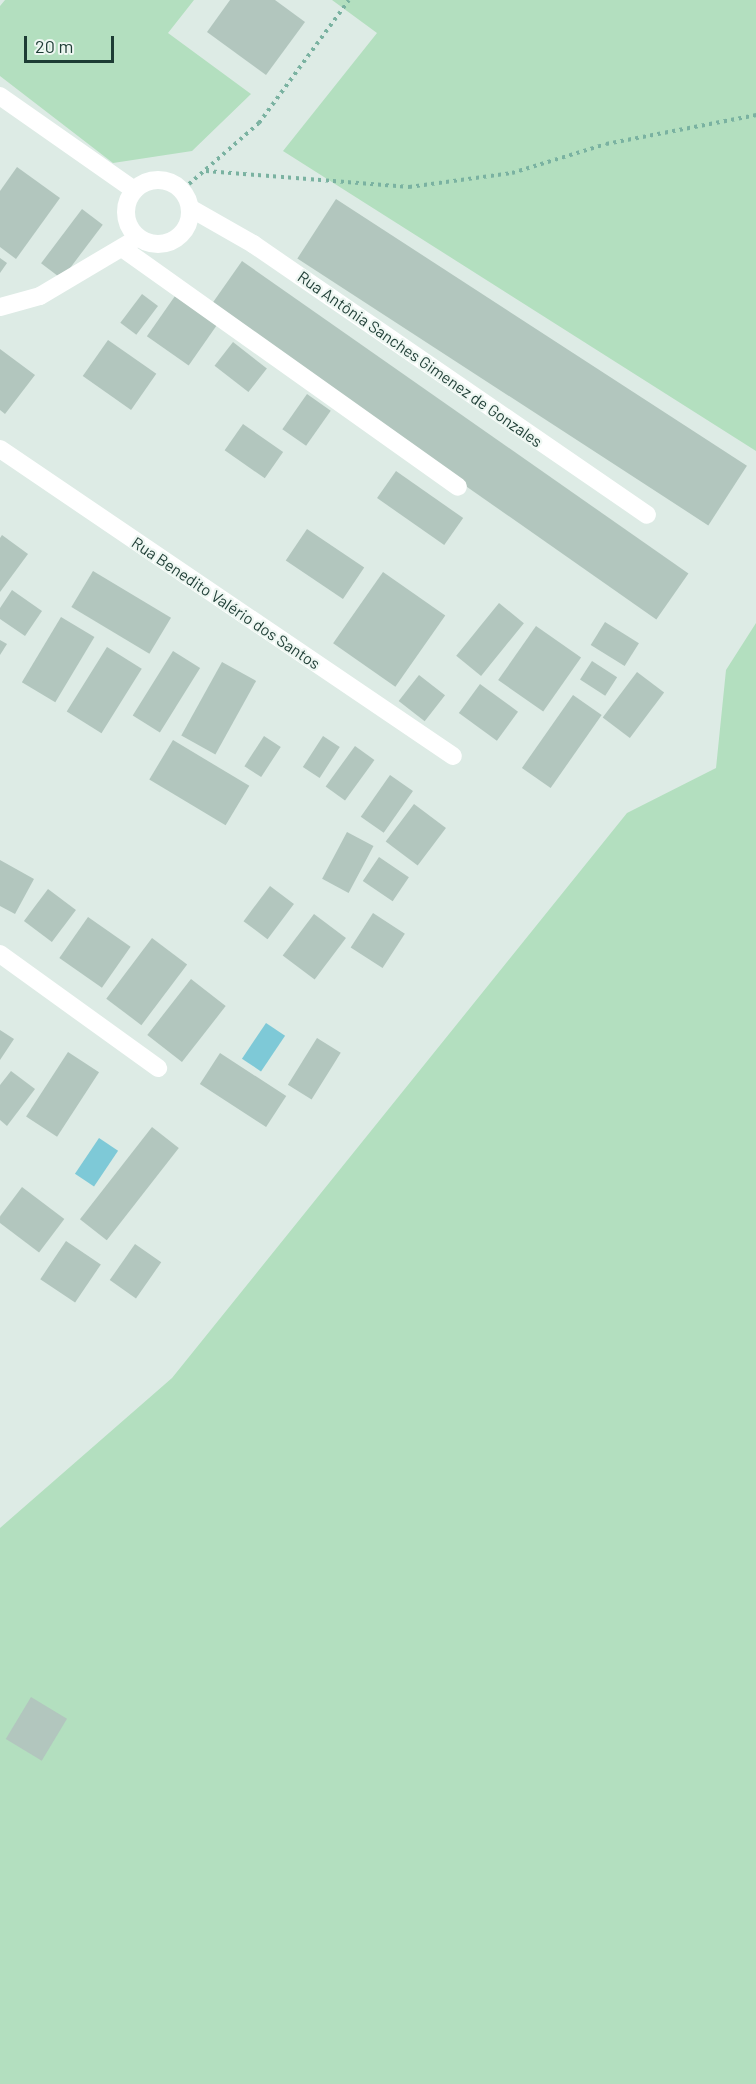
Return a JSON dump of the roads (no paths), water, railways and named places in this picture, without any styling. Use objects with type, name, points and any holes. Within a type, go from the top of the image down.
[{"type":"street","points":[[0,96],[134,190]]},
{"type":"street","points":[[162,180],[181,189],[190,208],[187,226],[174,240],[156,244],[138,238],[126,220],[134,190],[162,180]]},
{"type":"street","name":"Rua Antônia Sanches Gimenez de Gonzales","points":[[190,208],[253,244],[647,515]]},
{"type":"street","points":[[0,307],[40,296],[138,238]]},
{"type":"street","points":[[122,248],[458,487]]},
{"type":"street","name":"Rua Benedito Valério dos Santos","points":[[0,449],[453,756]]},
{"type":"street","points":[[0,954],[158,1068]]},
{"type":"water","points":[[266,1023],[285,1036],[261,1072],[242,1059]]},
{"type":"water","points":[[99,1138],[118,1151],[94,1187],[75,1174]]}]
